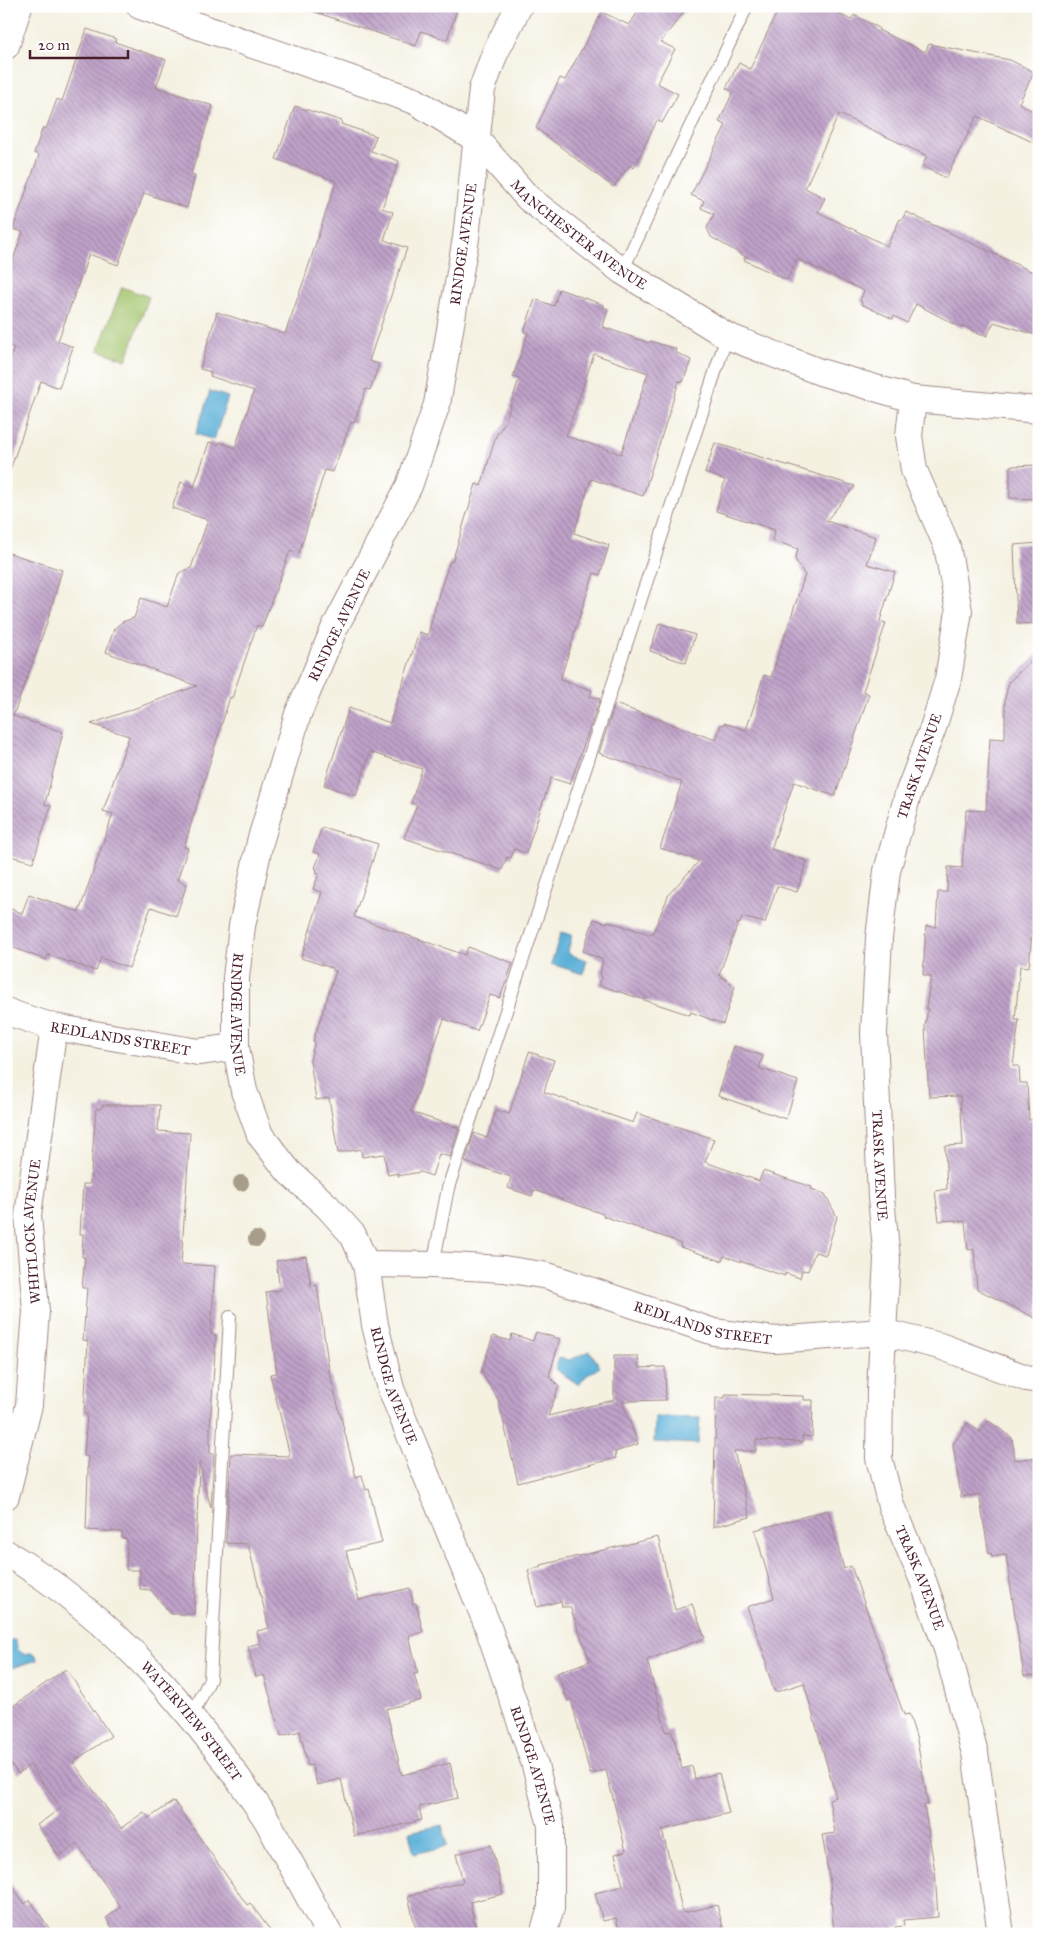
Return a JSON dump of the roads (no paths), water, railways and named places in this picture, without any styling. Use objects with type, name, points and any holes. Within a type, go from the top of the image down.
[{"type":"street","points":[[6,46],[19,6]]},
{"type":"street","name":"MANCHESTER AVENUE","points":[[140,6],[415,101],[476,139],[528,198],[622,272],[727,336],[820,372],[913,399],[1039,410]]},
{"type":"street","name":"RINDGE AVENUE","points":[[518,6],[495,53],[482,89],[466,238],[437,404],[409,486],[334,629],[298,714],[260,842],[242,926],[236,978],[236,1048],[244,1091],[260,1135],[289,1172],[327,1206],[354,1235],[366,1264],[375,1325],[391,1389],[487,1624],[534,1762],[551,1825],[551,1908],[543,1934]]},
{"type":"street","name":"TRASK AVENUE","points":[[913,399],[909,436],[914,470],[947,546],[959,611],[948,679],[933,728],[908,794],[887,871],[879,938],[874,1033],[881,1198],[887,1259],[886,1298],[882,1332],[879,1458],[891,1506],[922,1578],[947,1649],[975,1753],[1000,1934]]},
{"type":"street","name":"REDLANDS STREET","points":[[6,1011],[54,1026],[198,1052],[236,1048]]},
{"type":"street","name":"WHITLOCK AVENUE","points":[[6,1496],[29,1404],[36,1311],[28,1215],[54,1026]]},
{"type":"street","name":"REDLANDS STREET","points":[[366,1264],[504,1269],[548,1276],[714,1332],[775,1340],[882,1332],[940,1346],[1026,1378],[1039,1380]]},
{"type":"street","name":"WATERVIEW STREET","points":[[6,1553],[40,1574],[87,1610],[138,1656],[192,1716],[266,1818],[329,1934]]},
{"type":"lane","points":[[622,272],[747,6]]},
{"type":"lane","points":[[433,1265],[448,1188],[727,336]]},
{"type":"lane","points":[[192,1716],[210,1679],[230,1317]]},
{"type":"water","points":[[210,391],[228,397],[214,440],[196,434]]},
{"type":"water","points":[[561,932],[572,935],[568,951],[570,955],[587,960],[583,974],[551,964]]},
{"type":"water","points":[[590,1351],[600,1367],[586,1376],[579,1385],[555,1369],[559,1358],[570,1360]]},
{"type":"water","points":[[655,1417],[700,1418],[698,1444],[654,1442]]},
{"type":"water","points":[[10,1640],[15,1640],[18,1650],[25,1655],[31,1652],[36,1655],[37,1660],[6,1670],[6,1643]]},
{"type":"water","points":[[442,1825],[447,1846],[414,1854],[409,1832]]}]
